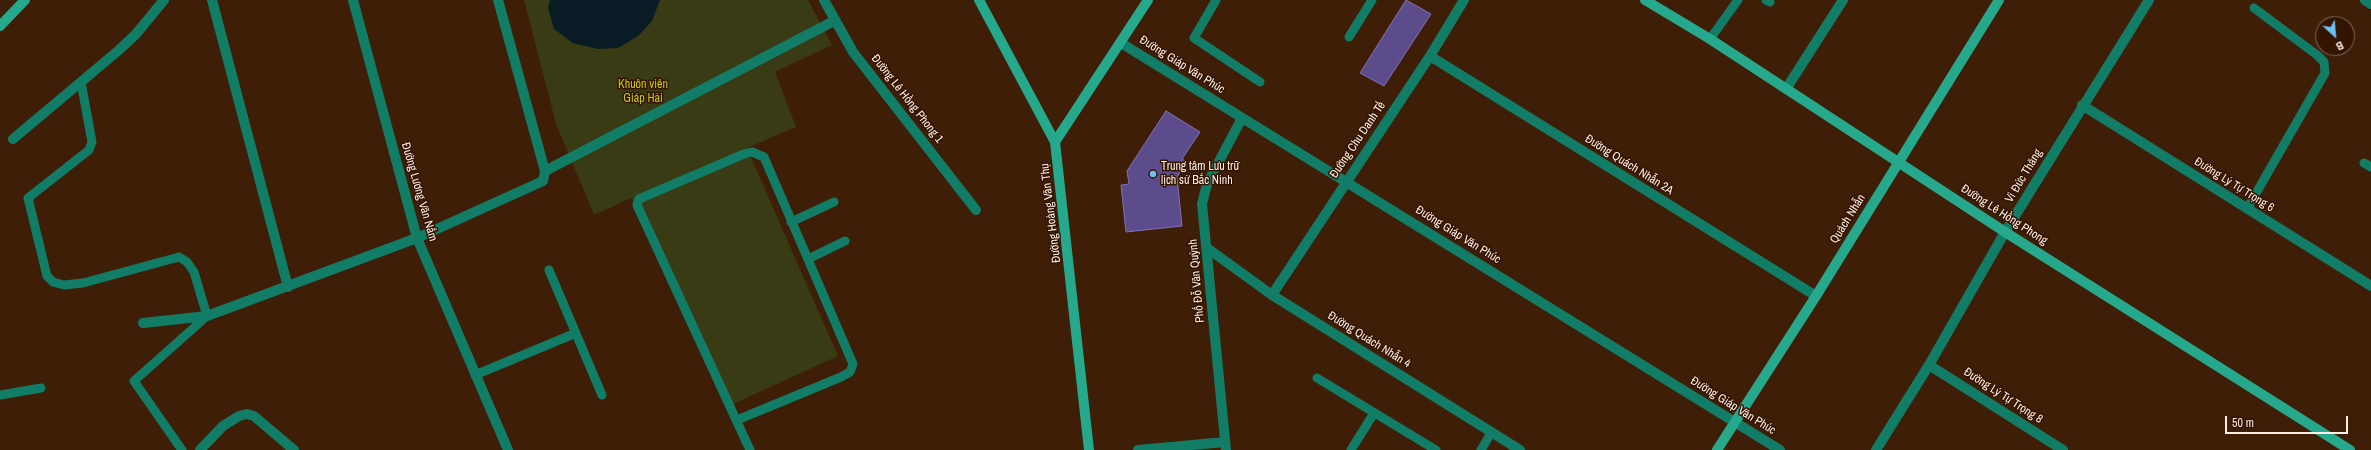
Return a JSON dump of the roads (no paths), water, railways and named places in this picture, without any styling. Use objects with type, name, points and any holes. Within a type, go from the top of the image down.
[{"type":"street","points":[[0,26],[25,0]]},
{"type":"street","points":[[13,139],[136,34],[164,0]]},
{"type":"street","points":[[212,0],[288,287]]},
{"type":"street","name":"Đường Lương Văn Nắm","points":[[353,0],[417,238],[508,450]]},
{"type":"street","points":[[143,323],[207,316],[417,238],[538,185],[543,181],[545,171],[498,0]]},
{"type":"street","name":"Đường Lê Hồng Phong 1","points":[[824,0],[834,21],[853,52],[976,210]]},
{"type":"street","points":[[979,0],[1056,142],[1148,0]]},
{"type":"street","name":"Đường Chu Danh Tể","points":[[1272,294],[1430,56],[1464,0]]},
{"type":"street","name":"Đường Lê Hồng Phong","points":[[1645,0],[1710,39],[1898,163],[2350,450]]},
{"type":"street","points":[[1786,89],[1843,0]]},
{"type":"street","name":"Quách Nhẫn","points":[[1717,450],[1816,296],[1999,0]]},
{"type":"street","name":"Vi Đức Thăng","points":[[1876,450],[1929,365],[2082,105],[2149,0]]},
{"type":"street","points":[[2365,0],[2371,4]]},
{"type":"street","points":[[545,171],[834,21]]},
{"type":"street","name":"Đường Giáp Văn Phúc","points":[[1121,43],[1780,450]]},
{"type":"street","name":"Đường Quách Nhẫn 2A","points":[[1430,56],[1816,296]]},
{"type":"street","name":"Đường Lý Tự Trọng 6","points":[[2082,105],[2371,286]]},
{"type":"street","name":"Phố Đỗ Văn Quỳnh","points":[[1225,446],[1203,196],[1216,164],[1242,118]]},
{"type":"street","name":"Đường Hoàng Văn Thụ","points":[[1056,142],[1089,450]]},
{"type":"street","name":"Đường Quách Nhẫn 4","points":[[1207,248],[1272,294],[1520,450]]},
{"type":"street","name":"Đường Lý Tự Trọng 8","points":[[1929,365],[2063,450]]},
{"type":"street","points":[[200,450],[223,426],[239,416],[247,414],[254,416],[294,450]]},
{"type":"street","points":[[1138,450],[1225,446]]},
{"type":"lane","points":[[1216,0],[1194,38],[1260,82]]},
{"type":"lane","points":[[1349,37],[1372,0]]},
{"type":"lane","points":[[1710,39],[1738,0]]},
{"type":"lane","points":[[2247,209],[2325,73],[2324,62],[2317,54],[2254,8]]},
{"type":"lane","points":[[81,82],[92,142],[89,150],[28,198],[47,276],[53,282],[64,285],[83,282],[178,257],[187,262],[194,272],[207,316],[134,381],[182,450]]},
{"type":"lane","points":[[737,420],[850,372],[853,364],[764,157],[752,152],[744,154],[639,199],[637,205],[750,450]]},
{"type":"lane","points":[[792,222],[834,202]]},
{"type":"lane","points":[[808,259],[845,240]]},
{"type":"lane","points":[[549,270],[602,395]]},
{"type":"lane","points":[[475,375],[576,333]]},
{"type":"lane","points":[[1317,378],[1436,450]]},
{"type":"lane","points":[[0,395],[41,388]]},
{"type":"lane","points":[[1351,450],[1374,413]]},
{"type":"lane","points":[[1481,450],[1491,433]]},
{"type":"water","points":[[550,0],[660,0],[652,21],[638,36],[618,48],[598,49],[573,43],[554,29],[548,8]]},
{"type":"place","name":"Trung tâm Lưu trữ lịch sử Bắc Ninh","points":[[1153,174]]},
{"type":"park label","name":"Khuôn viên Giáp Hải","points":[[643,92]]}]
